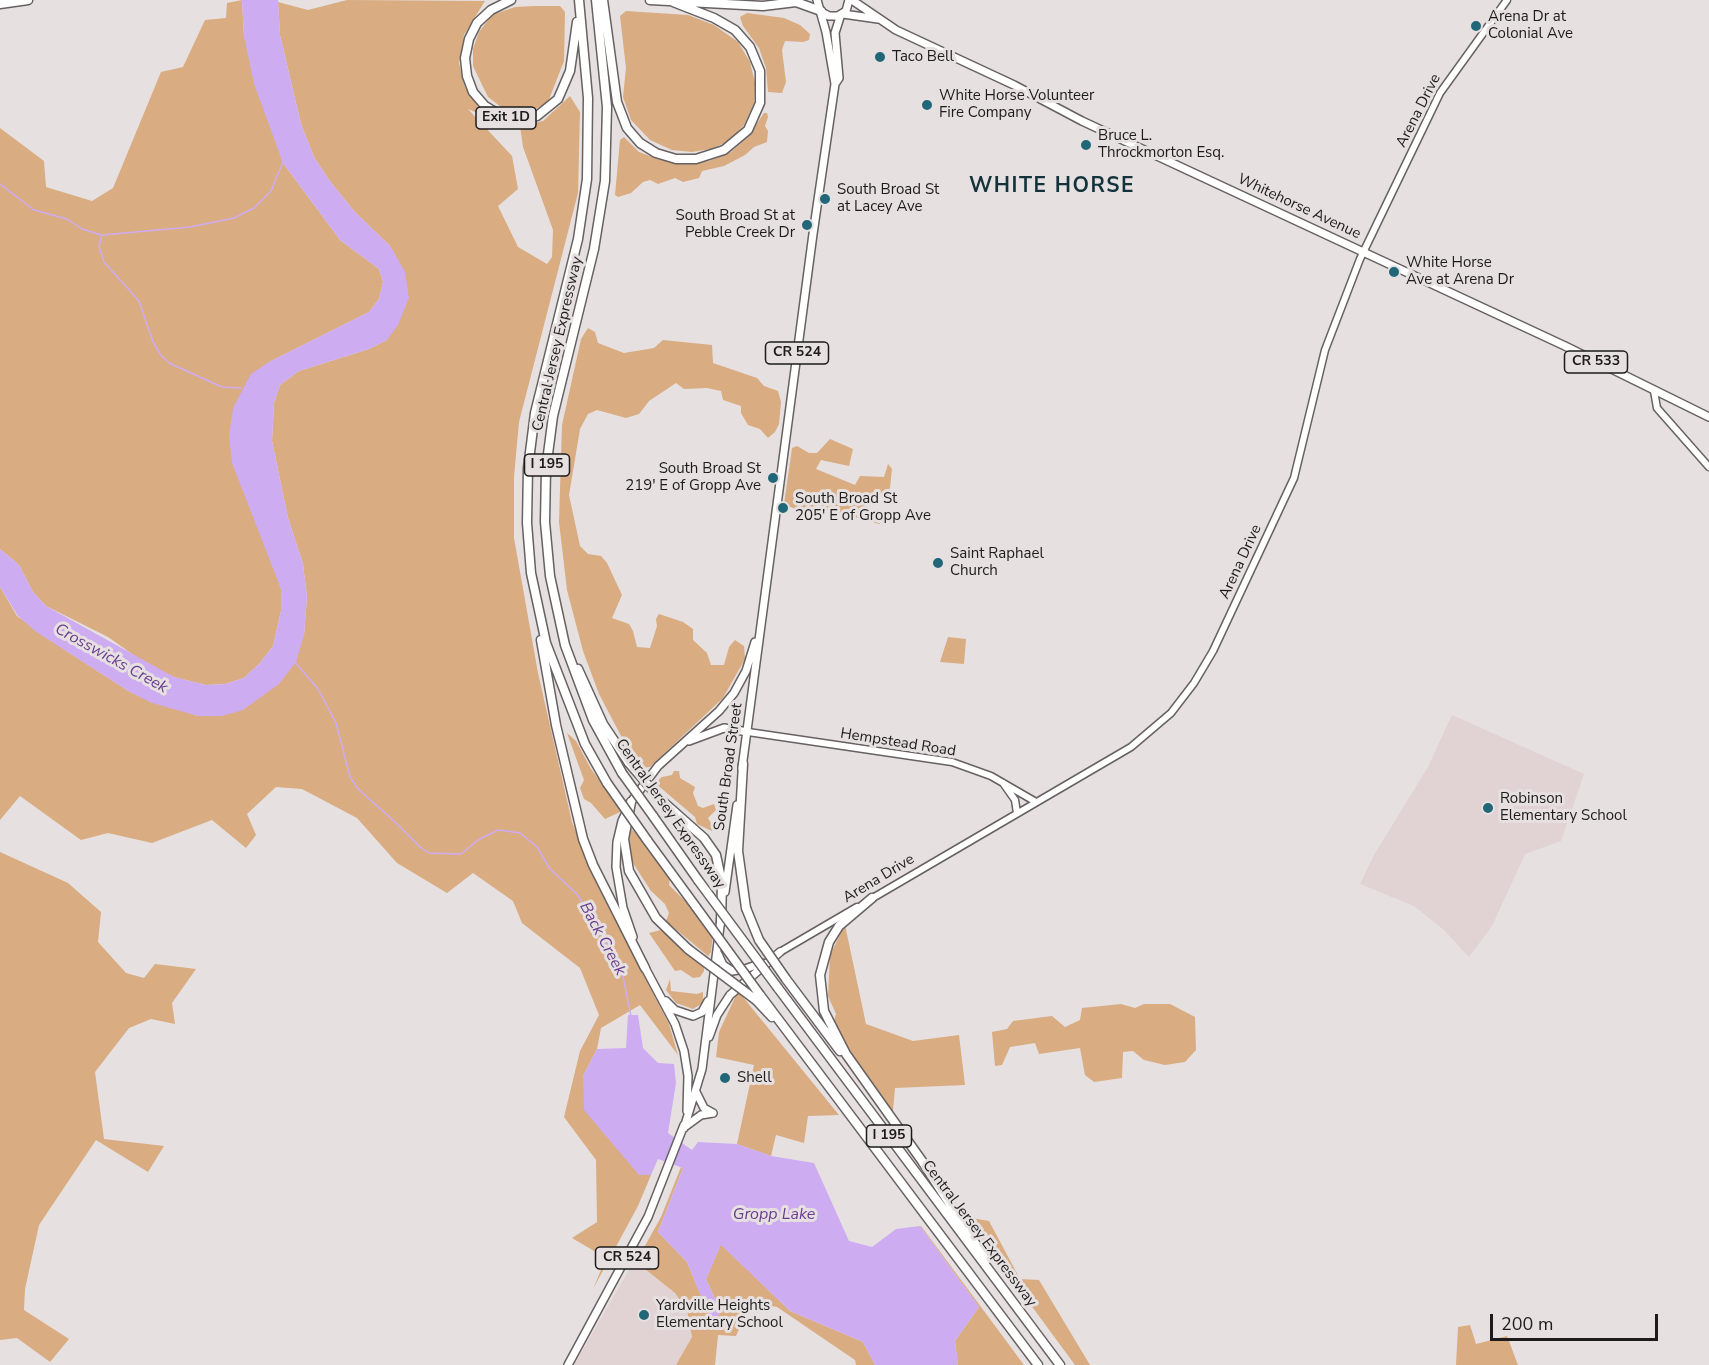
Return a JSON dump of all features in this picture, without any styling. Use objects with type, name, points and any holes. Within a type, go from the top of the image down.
[{"type":"highway","points":[[0,4],[28,0]]},
{"type":"highway","name":"Exit 1D","points":[[511,0],[491,10],[477,23],[469,39],[465,58],[467,76],[478,99],[492,112],[513,120],[529,118],[545,112],[562,92],[573,57],[579,2]]},
{"type":"highway","name":"Central Jersey Expressway","points":[[596,0],[606,86],[605,170],[596,243],[558,390],[549,443],[545,522],[554,597],[565,645],[582,695],[622,773],[698,880],[1060,1365]]},
{"type":"highway","points":[[603,0],[617,102],[627,128],[640,143],[666,157],[687,160],[706,158],[733,145],[753,122],[761,93],[760,71],[750,47],[735,30],[714,18],[673,2]]},
{"type":"highway","points":[[651,0],[763,6],[796,2],[820,11]]},
{"type":"highway","name":"Central Jersey Expressway","points":[[579,2],[588,98],[587,179],[578,239],[535,413],[528,468],[527,523],[531,573],[539,616],[563,693],[585,744],[607,783],[758,997]]},
{"type":"highway","points":[[554,597],[592,702],[603,724],[629,763],[660,799],[705,838],[716,855],[722,883],[721,922]]},
{"type":"highway","points":[[539,616],[541,644],[556,725],[581,832],[593,865],[645,968]]},
{"type":"highway","points":[[743,764],[738,851],[746,908],[759,940],[954,1208],[1000,1284]]},
{"type":"highway","points":[[631,802],[624,839],[629,871],[656,918],[688,949],[758,997]]},
{"type":"highway","points":[[872,898],[834,934],[822,964],[820,987],[828,1020],[873,1094]]},
{"type":"highway","name":"I 195","points":[[758,997],[811,1059],[1038,1365]]},
{"type":"main road","name":"South Broad Street","points":[[568,1365],[588,1323],[631,1250],[668,1170],[702,1069],[748,732],[760,622],[835,84],[817,0]]},
{"type":"main road","name":"South Broad Street","points":[[835,84],[839,78],[835,33],[850,0]]},
{"type":"main road","name":"Whitehorse Avenue","points":[[850,0],[876,15],[878,19]]},
{"type":"main road","name":"Arena Drive","points":[[780,952],[1145,737],[1171,713],[1198,677],[1294,478],[1325,350],[1343,298],[1364,252],[1440,93],[1507,0]]},
{"type":"main road","name":"Whitehorse Avenue","points":[[820,11],[829,16],[842,14],[878,19],[1082,121],[1364,252],[1709,417]]},
{"type":"main road","points":[[1654,391],[1657,408],[1709,467]]},
{"type":"main road","name":"South Broad Street","points":[[683,1130],[689,1092],[687,1063],[680,1036],[645,968],[625,916],[616,867],[619,831],[631,802],[658,766],[719,711],[734,693],[746,670],[760,622]]},
{"type":"main road","points":[[678,747],[713,730],[734,729],[748,732]]},
{"type":"main road","name":"Hempstead Road","points":[[748,732],[934,759],[966,766],[1000,780],[1036,802]]},
{"type":"main road","points":[[1000,780],[1015,800],[1017,813]]},
{"type":"main road","points":[[718,942],[720,961],[732,970],[757,966],[780,952]]},
{"type":"main road","points":[[702,1069],[712,1027],[723,1004],[741,983],[780,952]]},
{"type":"main road","points":[[655,987],[670,1006],[688,1016],[702,1011],[712,991]]},
{"type":"main road","points":[[683,1130],[701,1115],[713,1113],[704,1108],[696,1092]]},
{"type":"shaded area","points":[[242,0],[244,36],[283,163],[340,240],[379,269],[383,282],[379,299],[369,312],[269,362],[274,565],[281,589],[281,611],[273,646],[260,663],[244,678],[225,684],[206,685],[174,677],[142,661],[108,637],[46,606],[33,592],[19,565],[0,549],[0,128],[44,161],[46,187],[92,201],[113,188],[161,72],[183,67],[205,20],[226,18],[227,3]]},
{"type":"shaded area","points":[[347,0],[485,1],[464,35],[459,63],[465,87],[479,107],[496,121],[468,109],[512,156],[518,189],[498,206],[518,247],[547,264],[552,257],[553,230],[523,147],[520,126],[543,121],[570,96],[580,112],[578,193],[519,422],[514,477],[514,538],[538,673],[572,822],[596,883],[669,1024],[678,1055],[640,1005],[601,1028],[597,1049],[583,1076],[639,1175],[651,1175],[638,1206],[593,1289],[606,1258],[572,1238],[597,1222],[596,1160],[564,1117],[580,1051],[599,1015],[580,968],[522,923],[513,901],[473,873],[447,893],[397,863],[357,818],[302,789],[276,787],[247,814],[256,835],[246,848],[212,820],[152,843],[108,833],[81,840],[20,796],[0,820],[0,587],[17,616],[68,652],[130,692],[198,716],[304,635],[307,597],[303,564],[288,518],[272,441],[274,403],[280,385],[299,371],[369,349],[387,340],[391,247],[354,211],[314,157],[301,124],[280,35],[278,2],[308,10]]},
{"type":"shaded area","points":[[560,6],[565,12],[564,61],[548,102],[534,110],[517,111],[501,107],[488,97],[473,66],[473,49],[479,32],[492,15],[515,7]]},
{"type":"shaded area","points":[[626,11],[688,15],[714,25],[738,42],[750,62],[755,83],[754,103],[744,125],[729,141],[711,149],[692,152],[672,150],[650,140],[631,120],[623,97],[626,68],[620,16]]},
{"type":"shaded area","points":[[747,13],[784,18],[800,25],[810,34],[809,40],[803,42],[785,41],[782,50],[786,82],[782,93],[768,92],[766,68],[759,48],[743,26],[740,17]]},
{"type":"shaded area","points":[[764,113],[767,113],[768,117],[765,126],[768,131],[767,142],[754,147],[745,155],[724,166],[702,171],[699,178],[683,182],[675,178],[658,184],[650,180],[643,182],[631,193],[618,197],[615,195],[620,140],[624,137],[639,152],[661,160],[687,164],[709,161],[731,152],[748,137]]},
{"type":"shaded area","points":[[588,328],[595,332],[598,343],[624,353],[654,348],[663,340],[712,345],[713,363],[757,378],[764,386],[778,391],[781,402],[779,424],[768,438],[760,429],[748,425],[741,413],[741,406],[723,400],[721,391],[707,388],[684,389],[676,383],[649,401],[639,414],[626,418],[597,410],[588,414],[580,429],[569,495],[580,546],[588,554],[601,556],[607,563],[622,595],[612,618],[629,624],[637,647],[650,648],[659,614],[683,622],[693,629],[693,640],[707,653],[711,665],[724,665],[729,647],[735,640],[744,646],[745,659],[723,698],[650,767],[641,768],[629,751],[599,694],[583,651],[567,590],[559,522],[562,425],[581,339]]},
{"type":"shaded area","points":[[830,439],[853,449],[849,466],[821,460],[816,469],[855,485],[860,476],[884,477],[888,464],[892,469],[890,488],[886,493],[868,500],[867,508],[884,516],[885,520],[879,524],[818,507],[795,509],[784,504],[792,448],[797,446],[809,453],[817,453]]},
{"type":"shaded area","points":[[948,637],[966,639],[964,664],[940,662]]},
{"type":"shaded area","name":"Robinson Elementary School","points":[[1452,715],[1584,774],[1561,841],[1525,854],[1492,926],[1469,957],[1444,930],[1414,906],[1360,884],[1374,855],[1428,767]]},
{"type":"shaded area","points":[[567,733],[576,741],[591,769],[621,809],[620,812],[605,819],[591,803],[584,799],[580,788],[584,780]]},
{"type":"shaded area","points":[[674,771],[679,771],[680,778],[695,787],[693,793],[698,806],[703,808],[714,804],[716,810],[708,818],[714,829],[712,831],[697,824],[695,817],[655,783],[662,777],[672,775]]},
{"type":"shaded area","points":[[629,828],[637,833],[670,877],[669,885],[713,934],[711,952],[708,956],[666,921],[669,913],[665,904],[651,891],[633,863],[628,847]]},
{"type":"shaded area","points":[[690,831],[703,856],[710,858],[715,865],[715,870],[709,874],[681,839],[680,832]]},
{"type":"shaded area","points":[[0,852],[68,883],[101,912],[98,942],[126,973],[144,978],[155,964],[196,969],[172,1003],[175,1024],[151,1019],[129,1028],[95,1072],[104,1139],[164,1146],[148,1172],[96,1140],[39,1225],[25,1289],[24,1310],[69,1339],[50,1362],[17,1338],[0,1340]]},
{"type":"shaded area","points":[[845,925],[866,1024],[913,1041],[959,1035],[965,1085],[895,1088],[893,1111],[887,1111],[830,1034],[836,1014],[828,996],[830,955]]},
{"type":"shaded area","points":[[661,930],[704,964],[704,971],[700,977],[693,978],[681,970],[675,971],[649,933]]},
{"type":"shaded area","points":[[670,979],[671,991],[697,994],[703,992],[703,1003],[693,1009],[676,1003],[666,990]]},
{"type":"shaded area","points":[[738,991],[839,1115],[808,1116],[804,1143],[776,1135],[771,1156],[737,1144],[754,1065],[716,1057],[719,1032]]},
{"type":"shaded area","points":[[1121,1004],[1135,1008],[1144,1004],[1170,1004],[1195,1017],[1196,1050],[1185,1062],[1165,1065],[1144,1060],[1133,1051],[1123,1052],[1122,1078],[1094,1082],[1085,1075],[1080,1048],[1039,1054],[1035,1043],[1010,1047],[1002,1065],[995,1066],[992,1032],[1007,1029],[1013,1021],[1052,1016],[1065,1027],[1080,1020],[1082,1008]]},
{"type":"shaded area","points":[[681,1167],[683,1168],[658,1232],[687,1262],[712,1322],[721,1312],[706,1279],[721,1244],[790,1311],[863,1342],[875,1365],[856,1365],[855,1360],[777,1307],[751,1302],[736,1336],[718,1335],[715,1365],[676,1365],[692,1337],[687,1310],[675,1293],[636,1262],[661,1217]]},
{"type":"shaded area","points":[[966,1217],[989,1221],[1020,1279],[1039,1280],[1090,1365],[1075,1365]]},
{"type":"shaded area","points":[[920,1226],[1024,1365],[958,1365],[955,1341],[979,1307]]},
{"type":"shaded area","name":"Yardville Heights Elementary School","points":[[634,1261],[675,1293],[687,1310],[692,1337],[676,1365],[574,1365]]},
{"type":"shaded area","points":[[1470,1325],[1476,1344],[1507,1336],[1518,1365],[1456,1365],[1458,1327]]},
{"type":"water","points":[[242,0],[278,0],[280,35],[301,124],[314,157],[354,211],[391,247],[405,272],[409,298],[398,325],[387,340],[369,349],[299,371],[280,385],[274,403],[272,441],[288,518],[303,564],[307,597],[304,635],[296,662],[279,684],[243,710],[222,716],[198,716],[152,703],[130,692],[35,631],[18,616],[0,587],[0,549],[19,565],[33,592],[46,606],[174,677],[206,685],[225,684],[244,678],[273,646],[281,611],[281,589],[232,463],[229,436],[233,408],[251,374],[269,362],[369,312],[379,299],[383,282],[379,269],[340,240],[283,163],[254,84],[244,36]]},
{"type":"water","name":"Gropp Lake","points":[[628,1015],[638,1015],[643,1048],[658,1063],[674,1064],[676,1083],[668,1133],[692,1150],[698,1142],[737,1144],[771,1156],[814,1163],[849,1241],[872,1247],[896,1229],[920,1226],[979,1307],[955,1341],[958,1365],[875,1365],[863,1342],[790,1311],[721,1245],[706,1279],[721,1312],[712,1323],[687,1262],[658,1232],[683,1168],[658,1159],[651,1175],[639,1175],[584,1110],[583,1076],[597,1049],[626,1048]]},
{"type":"waterway","name":"Crosswicks Creek","points":[[103,235],[190,227],[234,218],[254,208],[271,191],[283,162]]},
{"type":"waterway","points":[[0,184],[34,210],[67,219],[82,229],[101,235]]},
{"type":"waterway","name":"Crosswicks Creek","points":[[102,235],[99,247],[104,262],[139,301],[153,342],[160,354],[169,363],[222,387],[241,388]]},
{"type":"waterway","name":"Back Creek","points":[[295,662],[318,689],[336,723],[350,777],[358,789],[420,847],[429,853],[461,854],[478,840],[498,830],[520,833],[537,847],[550,869],[577,894],[602,936],[622,972],[631,1016]]},
{"type":"place","name":"Arena Dr at Colonial Ave","points":[[1476,26]]},
{"type":"place","name":"Taco Bell","points":[[880,57]]},
{"type":"place","name":"White Horse Volunteer Fire Company","points":[[927,105]]},
{"type":"place","name":"Bruce L. Throckmorton Esq.","points":[[1086,145]]},
{"type":"place","name":"South Broad St at Lacey Ave","points":[[825,199]]},
{"type":"place","name":"South Broad St at Pebble Creek Dr","points":[[807,225]]},
{"type":"place","name":"White Horse Ave at Arena Dr","points":[[1394,272]]},
{"type":"place","name":"South Broad St 219' E of Gropp Ave","points":[[773,478]]},
{"type":"place","name":"South Broad St 205' E of Gropp Ave","points":[[783,508]]},
{"type":"place","name":"Saint Raphael Church","points":[[938,563]]},
{"type":"place","name":"Robinson Elementary School","points":[[1488,808]]},
{"type":"place","name":"Shell","points":[[725,1078]]},
{"type":"place","name":"Yardville Heights Elementary School","points":[[644,1315]]},
{"type":"district","name":"WHITE HORSE","points":[[1052,187]]}]
